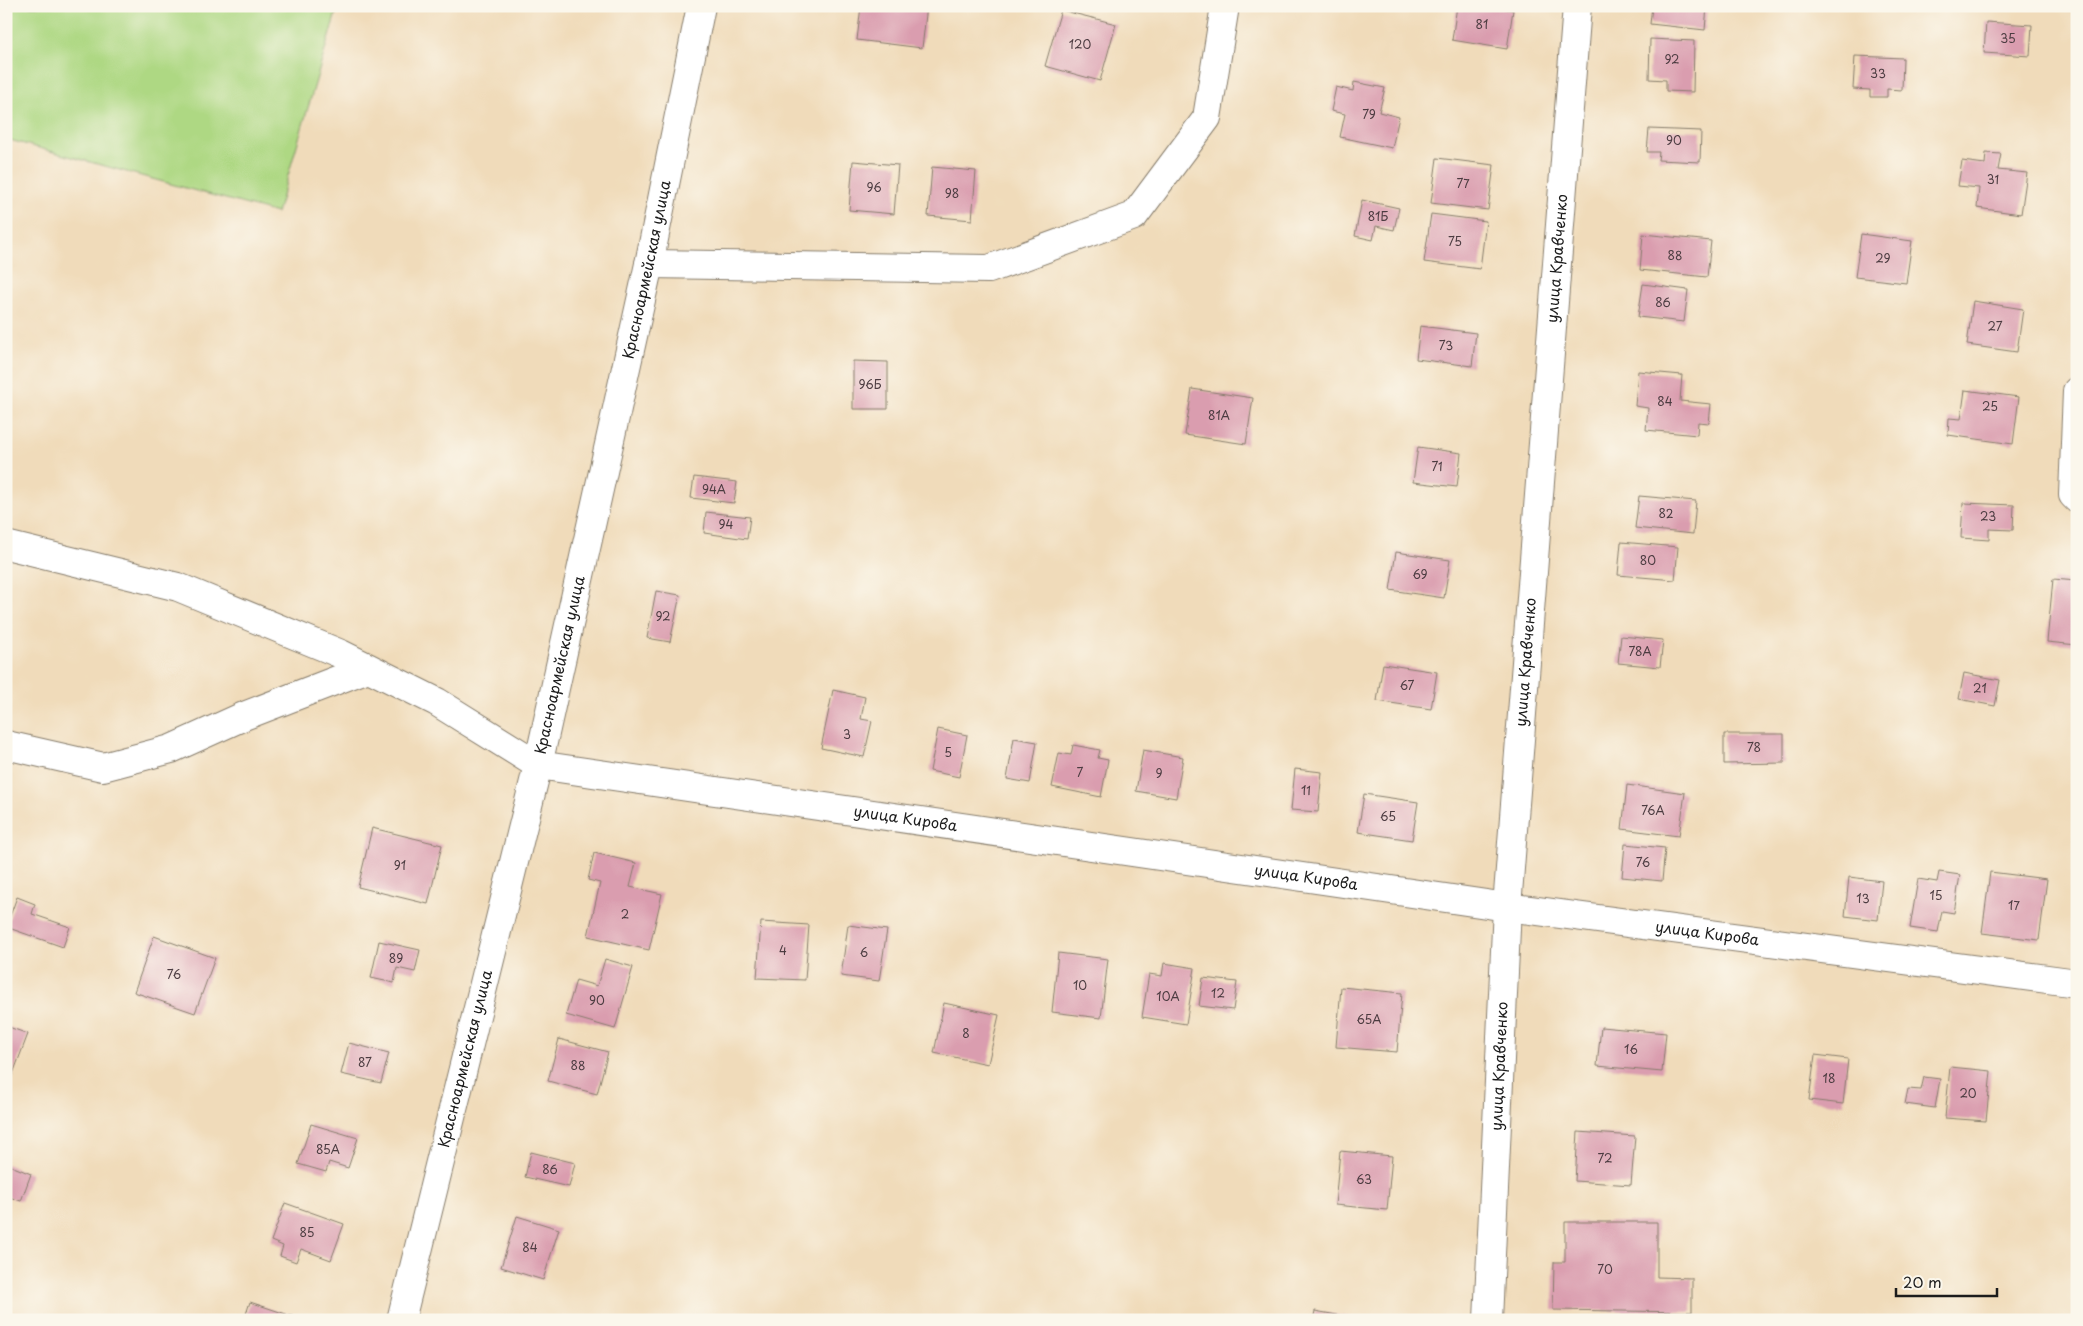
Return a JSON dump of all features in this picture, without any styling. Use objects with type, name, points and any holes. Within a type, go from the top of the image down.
[{"type":"street","name":"Красноармейская улица","points":[[401,1320],[538,765],[649,264],[701,6]]},
{"type":"street","points":[[649,264],[989,269],[1134,216],[1207,118],[1225,6]]},
{"type":"street","name":"улица Кравченко","points":[[1488,1320],[1507,907],[1577,6]]},
{"type":"street","points":[[2077,391],[2073,495],[2077,499]]},
{"type":"street","points":[[6,545],[178,587],[341,654],[437,702],[538,765]]},
{"type":"street","points":[[6,745],[103,767],[172,749],[244,716],[368,668]]},
{"type":"street","name":"улица Кирова","points":[[538,765],[1507,907],[2077,982]]},
{"type":"green space","points":[[6,6],[338,6],[277,213],[6,139]]},
{"type":"building","points":[[861,6],[927,6],[922,48],[857,40]]},
{"type":"building","points":[[1457,6],[1488,6],[1513,10],[1507,49],[1452,40]]},
{"type":"building","points":[[1652,6],[1707,6],[1705,30],[1650,24]]},
{"type":"building","points":[[1061,10],[1116,24],[1100,81],[1045,66]]},
{"type":"building","points":[[1986,22],[2032,25],[2030,56],[1984,53]]},
{"type":"building","points":[[1650,39],[1694,41],[1693,92],[1666,91],[1666,80],[1649,79]]},
{"type":"building","points":[[1855,56],[1903,58],[1902,90],[1887,89],[1887,97],[1870,97],[1870,90],[1853,89]]},
{"type":"building","points":[[1354,82],[1385,88],[1379,112],[1399,117],[1392,148],[1340,137],[1345,114],[1331,111],[1336,87],[1353,91]]},
{"type":"building","points":[[1649,129],[1701,131],[1700,162],[1658,160],[1659,152],[1647,152]]},
{"type":"building","points":[[1986,153],[2001,154],[1998,170],[2027,173],[2021,214],[1977,208],[1979,188],[1958,186],[1962,161],[1985,164]]},
{"type":"building","points":[[1437,158],[1494,165],[1488,210],[1431,203]]},
{"type":"building","points":[[853,161],[898,165],[894,214],[849,210]]},
{"type":"building","points":[[932,167],[976,171],[972,220],[928,216]]},
{"type":"building","points":[[1362,200],[1399,208],[1394,230],[1376,226],[1373,240],[1355,236]]},
{"type":"building","points":[[1431,214],[1486,221],[1480,269],[1424,262]]},
{"type":"building","points":[[1643,234],[1711,241],[1707,277],[1640,270]]},
{"type":"building","points":[[1861,234],[1912,241],[1906,283],[1855,277]]},
{"type":"building","points":[[1643,284],[1688,290],[1684,322],[1638,317]]},
{"type":"building","points":[[1973,301],[2023,309],[2017,352],[1967,345]]},
{"type":"building","points":[[1420,326],[1476,333],[1472,366],[1416,359]]},
{"type":"building","points":[[853,361],[888,362],[888,409],[853,409]]},
{"type":"building","points":[[1638,371],[1682,375],[1680,401],[1711,404],[1709,423],[1698,422],[1697,435],[1646,430],[1648,408],[1635,406]]},
{"type":"building","points":[[1192,389],[1253,398],[1246,444],[1185,435]]},
{"type":"building","points":[[1965,390],[2019,397],[2013,444],[1948,435],[1949,418],[1961,419]]},
{"type":"building","points":[[1418,447],[1461,453],[1457,487],[1413,482]]},
{"type":"building","points":[[694,477],[737,482],[734,503],[691,498]]},
{"type":"building","points":[[1639,496],[1696,501],[1693,534],[1635,528]]},
{"type":"building","points":[[1963,503],[2014,505],[2013,530],[1989,529],[1989,540],[1961,538]]},
{"type":"building","points":[[706,512],[750,517],[747,539],[704,533]]},
{"type":"building","points":[[1621,542],[1678,547],[1675,580],[1618,575]]},
{"type":"building","points":[[1396,552],[1450,560],[1444,598],[1390,590]]},
{"type":"building","points":[[2053,579],[2077,581],[2077,645],[2047,642]]},
{"type":"building","points":[[656,591],[680,595],[670,642],[647,638]]},
{"type":"building","points":[[1621,636],[1663,640],[1660,667],[1618,663]]},
{"type":"building","points":[[1383,664],[1437,672],[1431,709],[1377,701]]},
{"type":"building","points":[[1964,673],[2000,680],[1995,706],[1959,699]]},
{"type":"building","points":[[833,690],[865,697],[861,719],[872,721],[864,757],[821,748]]},
{"type":"building","points":[[938,729],[967,735],[959,777],[930,771]]},
{"type":"building","points":[[1724,734],[1784,734],[1784,763],[1724,764]]},
{"type":"building","points":[[1014,738],[1037,742],[1030,783],[1007,779]]},
{"type":"building","points":[[1073,745],[1100,750],[1098,758],[1108,760],[1101,797],[1052,787],[1059,753],[1071,755]]},
{"type":"building","points":[[1143,750],[1183,757],[1176,798],[1136,791]]},
{"type":"building","points":[[1295,769],[1322,772],[1318,812],[1291,810]]},
{"type":"building","points":[[1627,785],[1685,793],[1679,836],[1622,829]]},
{"type":"building","points":[[1364,794],[1418,802],[1412,840],[1358,832]]},
{"type":"building","points":[[372,828],[442,845],[428,904],[358,887]]},
{"type":"building","points":[[1625,844],[1665,848],[1662,881],[1622,877]]},
{"type":"building","points":[[594,853],[636,863],[630,887],[662,894],[649,950],[588,936],[600,883],[588,880]]},
{"type":"building","points":[[1939,872],[1960,875],[1954,913],[1942,911],[1938,932],[1910,928],[1918,879],[1937,882]]},
{"type":"building","points":[[1990,872],[2047,879],[2039,940],[1982,933]]},
{"type":"building","points":[[1849,877],[1882,881],[1878,920],[1845,916]]},
{"type":"building","points":[[17,897],[35,904],[32,914],[70,927],[63,947],[6,927]]},
{"type":"building","points":[[761,922],[809,925],[805,980],[757,978]]},
{"type":"building","points":[[848,925],[887,930],[879,981],[841,976]]},
{"type":"building","points":[[154,936],[215,958],[195,1013],[134,992]]},
{"type":"building","points":[[379,941],[420,950],[415,972],[397,968],[394,983],[371,978]]},
{"type":"building","points":[[1058,953],[1108,959],[1101,1018],[1052,1012]]},
{"type":"building","points":[[605,959],[633,967],[615,1029],[566,1015],[576,980],[597,986]]},
{"type":"building","points":[[1164,963],[1195,968],[1186,1024],[1142,1017],[1149,974],[1162,976]]},
{"type":"building","points":[[1203,978],[1237,982],[1233,1010],[1199,1006]]},
{"type":"building","points":[[1341,987],[1402,993],[1397,1052],[1336,1047]]},
{"type":"building","points":[[944,1003],[999,1015],[988,1064],[934,1053]]},
{"type":"building","points":[[6,1026],[28,1034],[11,1079],[6,1078]]},
{"type":"building","points":[[1601,1027],[1666,1033],[1662,1072],[1597,1066]]},
{"type":"building","points":[[559,1039],[608,1052],[597,1094],[548,1081]]},
{"type":"building","points":[[349,1043],[389,1053],[381,1083],[341,1074]]},
{"type":"building","points":[[1815,1055],[1848,1059],[1843,1104],[1809,1100]]},
{"type":"building","points":[[1950,1067],[1991,1071],[1986,1121],[1945,1118]]},
{"type":"building","points":[[1924,1077],[1940,1079],[1935,1108],[1905,1104],[1908,1089],[1921,1090]]},
{"type":"building","points":[[311,1124],[358,1138],[348,1168],[329,1162],[326,1172],[298,1164]]},
{"type":"building","points":[[1578,1132],[1635,1136],[1631,1185],[1575,1181]]},
{"type":"building","points":[[1340,1151],[1392,1156],[1387,1210],[1335,1205]]},
{"type":"building","points":[[531,1152],[575,1163],[569,1187],[525,1177]]},
{"type":"building","points":[[6,1164],[31,1174],[21,1201],[6,1196]]},
{"type":"building","points":[[285,1203],[344,1224],[331,1260],[301,1249],[296,1262],[280,1256],[283,1246],[271,1241]]},
{"type":"building","points":[[517,1216],[559,1229],[543,1280],[501,1267]]},
{"type":"building","points":[[1565,1222],[1657,1222],[1657,1277],[1692,1278],[1692,1312],[1553,1310],[1554,1262],[1565,1262]]},
{"type":"building","points":[[250,1302],[301,1319],[301,1320],[244,1320]]},
{"type":"building","points":[[1315,1311],[1359,1319],[1359,1320],[1313,1320]]}]
